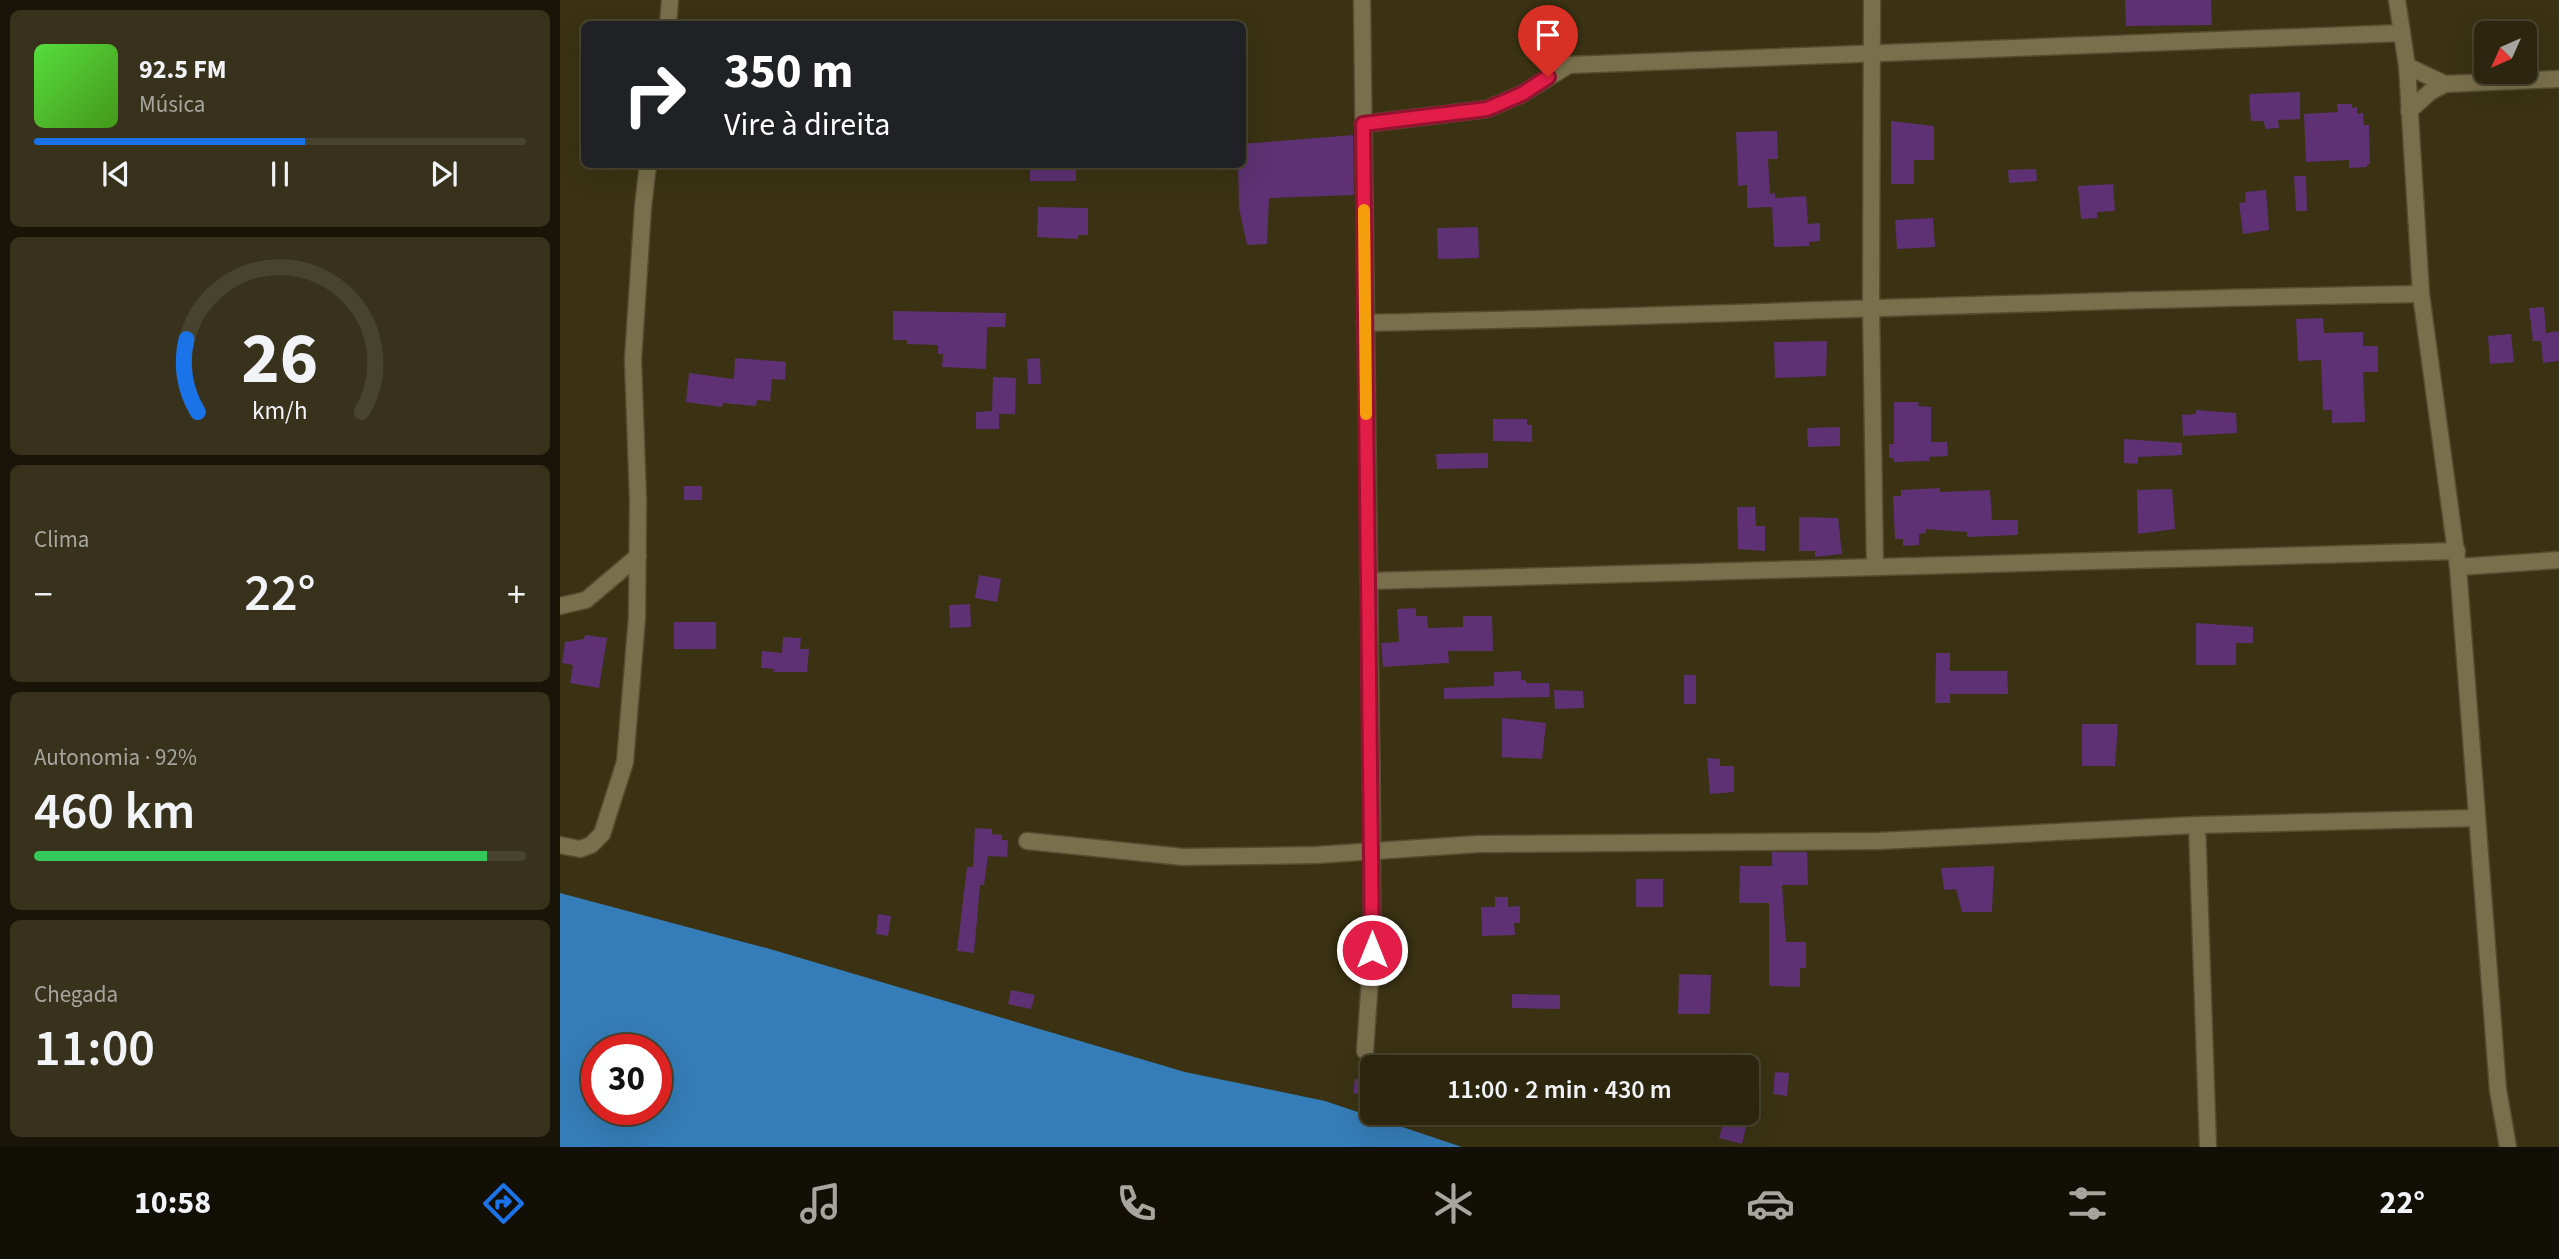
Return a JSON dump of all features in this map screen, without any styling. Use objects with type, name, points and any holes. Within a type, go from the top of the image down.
[{"type":"street","points":[[668,21],[670,0]]},
{"type":"street","points":[[1362,0],[1372,852],[1372,950],[1365,1051]]},
{"type":"street","points":[[1872,0],[1871,307],[1875,567]]},
{"type":"street","points":[[2397,0],[2407,66],[2421,294],[2458,559],[2498,1090],[2508,1147]]},
{"type":"street","points":[[1363,124],[1487,109],[1522,94],[1569,65],[2402,33]]},
{"type":"street","points":[[2407,66],[2445,84]]},
{"type":"street","points":[[2409,111],[2430,92],[2445,84],[2559,79]]},
{"type":"street","points":[[560,845],[580,849],[591,845],[602,834],[625,762],[637,617],[633,360],[643,207],[648,168]]},
{"type":"street","points":[[1365,323],[1580,319],[1871,307],[2421,294]]},
{"type":"street","points":[[560,606],[586,600],[638,556]]},
{"type":"street","points":[[1369,581],[1875,567],[2559,560]]},
{"type":"street","points":[[1027,841],[1183,857],[1372,852],[1478,844],[1879,841],[2197,825],[2477,818]]},
{"type":"street","points":[[2197,825],[2208,1147]]},
{"type":"water","points":[[560,893],[770,949],[1185,1072],[1325,1101],[1360,1113],[1360,1125],[1396,1125],[1462,1147],[560,1147]]},
{"type":"building","points":[[2125,0],[2211,0],[2212,25],[2126,26]]},
{"type":"building","points":[[2300,92],[2300,119],[2278,120],[2279,128],[2266,129],[2263,121],[2251,121],[2249,94]]},
{"type":"building","points":[[2337,104],[2352,104],[2352,108],[2357,107],[2357,114],[2363,113],[2364,125],[2369,125],[2370,164],[2367,164],[2367,167],[2349,168],[2349,160],[2306,162],[2304,114],[2338,112]]},
{"type":"building","points":[[1891,121],[1934,126],[1934,160],[1914,160],[1914,184],[1891,184]]},
{"type":"building","points":[[1777,131],[1778,159],[1768,159],[1770,194],[1775,193],[1775,198],[1806,196],[1808,224],[1820,223],[1820,241],[1809,242],[1809,246],[1774,247],[1772,207],[1747,208],[1747,185],[1738,186],[1736,132]]},
{"type":"building","points":[[1353,135],[1354,195],[1269,198],[1267,244],[1247,245],[1239,208],[1238,168],[1246,168],[1246,144]]},
{"type":"building","points":[[1030,168],[1076,168],[1076,181],[1030,181]]},
{"type":"building","points":[[2036,169],[2037,181],[2009,183],[2008,170]]},
{"type":"building","points":[[2294,176],[2306,176],[2307,211],[2296,211]]},
{"type":"building","points":[[2113,184],[2115,211],[2097,212],[2097,218],[2081,219],[2078,186]]},
{"type":"building","points":[[2266,190],[2269,230],[2243,234],[2239,203],[2246,202],[2245,192]]},
{"type":"building","points":[[1038,207],[1088,208],[1088,235],[1078,235],[1078,239],[1037,237]]},
{"type":"building","points":[[1933,218],[1935,247],[1897,249],[1895,220]]},
{"type":"building","points":[[1478,227],[1479,258],[1438,259],[1437,228]]},
{"type":"building","points":[[2544,307],[2546,333],[2559,331],[2559,361],[2543,363],[2541,341],[2533,341],[2529,308]]},
{"type":"building","points":[[893,311],[1006,313],[1005,327],[987,327],[986,369],[942,367],[943,354],[938,354],[938,345],[907,344],[907,340],[893,340]]},
{"type":"building","points":[[2323,318],[2324,333],[2363,332],[2363,346],[2378,346],[2378,372],[2363,372],[2365,422],[2332,423],[2332,410],[2323,410],[2321,360],[2298,361],[2296,319]]},
{"type":"building","points":[[2511,334],[2514,362],[2490,364],[2488,336]]},
{"type":"building","points":[[1827,341],[1826,376],[1775,378],[1774,342]]},
{"type":"building","points":[[735,358],[786,362],[785,380],[772,379],[770,401],[757,400],[756,406],[723,403],[722,407],[686,402],[689,373],[734,379]]},
{"type":"building","points":[[1040,358],[1041,384],[1028,384],[1027,359]]},
{"type":"building","points":[[993,377],[1016,378],[1015,414],[999,414],[999,429],[976,429],[976,412],[992,411]]},
{"type":"building","points":[[1894,402],[1919,402],[1918,406],[1931,407],[1931,442],[1947,442],[1948,456],[1929,457],[1930,461],[1894,462],[1893,458],[1889,458],[1889,444],[1894,444]]},
{"type":"building","points":[[2196,410],[2236,413],[2237,433],[2183,436],[2182,415],[2196,414]]},
{"type":"building","points":[[1493,419],[1527,419],[1527,425],[1532,425],[1532,442],[1493,441]]},
{"type":"building","points":[[1840,427],[1840,446],[1808,447],[1807,428]]},
{"type":"building","points":[[2124,439],[2182,443],[2182,455],[2138,457],[2138,464],[2124,463]]},
{"type":"building","points":[[1488,453],[1488,468],[1437,469],[1436,454]]},
{"type":"building","points":[[684,486],[702,486],[702,500],[684,500]]},
{"type":"building","points":[[1940,488],[1940,492],[1990,490],[1992,520],[2018,520],[2018,535],[1967,537],[1967,532],[1926,529],[1926,533],[1919,534],[1919,545],[1903,546],[1903,539],[1895,539],[1893,496],[1901,496],[1901,490]]},
{"type":"building","points":[[2172,489],[2175,529],[2138,534],[2137,490]]},
{"type":"building","points":[[1737,507],[1755,507],[1756,526],[1765,526],[1765,551],[1738,549]]},
{"type":"building","points":[[1799,517],[1838,518],[1842,554],[1815,557],[1815,551],[1799,551]]},
{"type":"building","points":[[979,575],[1001,579],[997,602],[975,598]]},
{"type":"building","points":[[970,604],[971,627],[950,628],[949,605]]},
{"type":"building","points":[[1416,608],[1416,616],[1427,616],[1428,628],[1463,627],[1463,616],[1492,616],[1493,651],[1448,651],[1449,663],[1383,667],[1381,643],[1399,642],[1397,609]]},
{"type":"building","points":[[674,622],[716,622],[716,649],[674,649]]},
{"type":"building","points":[[2196,623],[2253,627],[2253,643],[2236,643],[2236,665],[2196,665]]},
{"type":"building","points":[[585,635],[607,638],[599,688],[570,683],[573,665],[562,663],[565,642],[584,639]]},
{"type":"building","points":[[783,637],[801,638],[800,649],[809,649],[807,672],[774,672],[774,669],[761,668],[762,651],[782,653]]},
{"type":"building","points":[[1936,653],[1950,653],[1950,671],[2007,671],[2008,694],[1950,694],[1950,703],[1935,703]]},
{"type":"building","points":[[1521,671],[1521,680],[1526,680],[1526,683],[1549,683],[1550,697],[1444,699],[1444,688],[1494,686],[1494,672]]},
{"type":"building","points":[[1684,675],[1696,675],[1696,704],[1684,704]]},
{"type":"building","points":[[1554,690],[1583,691],[1584,708],[1555,709]]},
{"type":"building","points":[[1502,718],[1546,723],[1542,759],[1502,757]]},
{"type":"building","points":[[2082,724],[2118,724],[2115,766],[2082,766]]},
{"type":"building","points":[[1707,758],[1720,759],[1720,766],[1734,766],[1734,792],[1710,794]]},
{"type":"building","points":[[975,828],[992,829],[992,834],[1002,835],[1002,840],[1008,840],[1007,857],[988,856],[984,885],[980,885],[974,953],[957,951],[967,867],[973,867]]},
{"type":"building","points":[[1772,852],[1807,852],[1808,885],[1782,885],[1786,942],[1806,942],[1806,968],[1800,968],[1800,987],[1769,986],[1769,903],[1739,903],[1740,866],[1772,866]]},
{"type":"building","points":[[1994,866],[1992,912],[1962,912],[1956,889],[1944,890],[1941,868]]},
{"type":"building","points":[[1636,879],[1663,879],[1663,907],[1636,907]]},
{"type":"building","points":[[1495,897],[1508,897],[1508,907],[1520,906],[1520,923],[1514,923],[1515,935],[1482,936],[1481,907],[1495,907]]},
{"type":"building","points":[[878,914],[891,916],[888,936],[876,934]]},
{"type":"building","points":[[1679,974],[1711,975],[1710,1014],[1678,1014]]},
{"type":"building","points":[[1011,990],[1035,995],[1031,1009],[1008,1004]]},
{"type":"building","points":[[1512,994],[1560,995],[1560,1009],[1512,1008]]},
{"type":"building","points":[[1775,1072],[1789,1073],[1787,1096],[1773,1094]]},
{"type":"building","points":[[1355,1079],[1360,1080],[1360,1094],[1353,1093]]},
{"type":"building","points":[[1723,1125],[1747,1125],[1742,1144],[1719,1138]]},
{"type":"slow traffic","points":[[1364,210],[1366,414]]},
{"type":"route","points":[[1372,950],[1363,124],[1487,109],[1522,94],[1548,77]]}]
